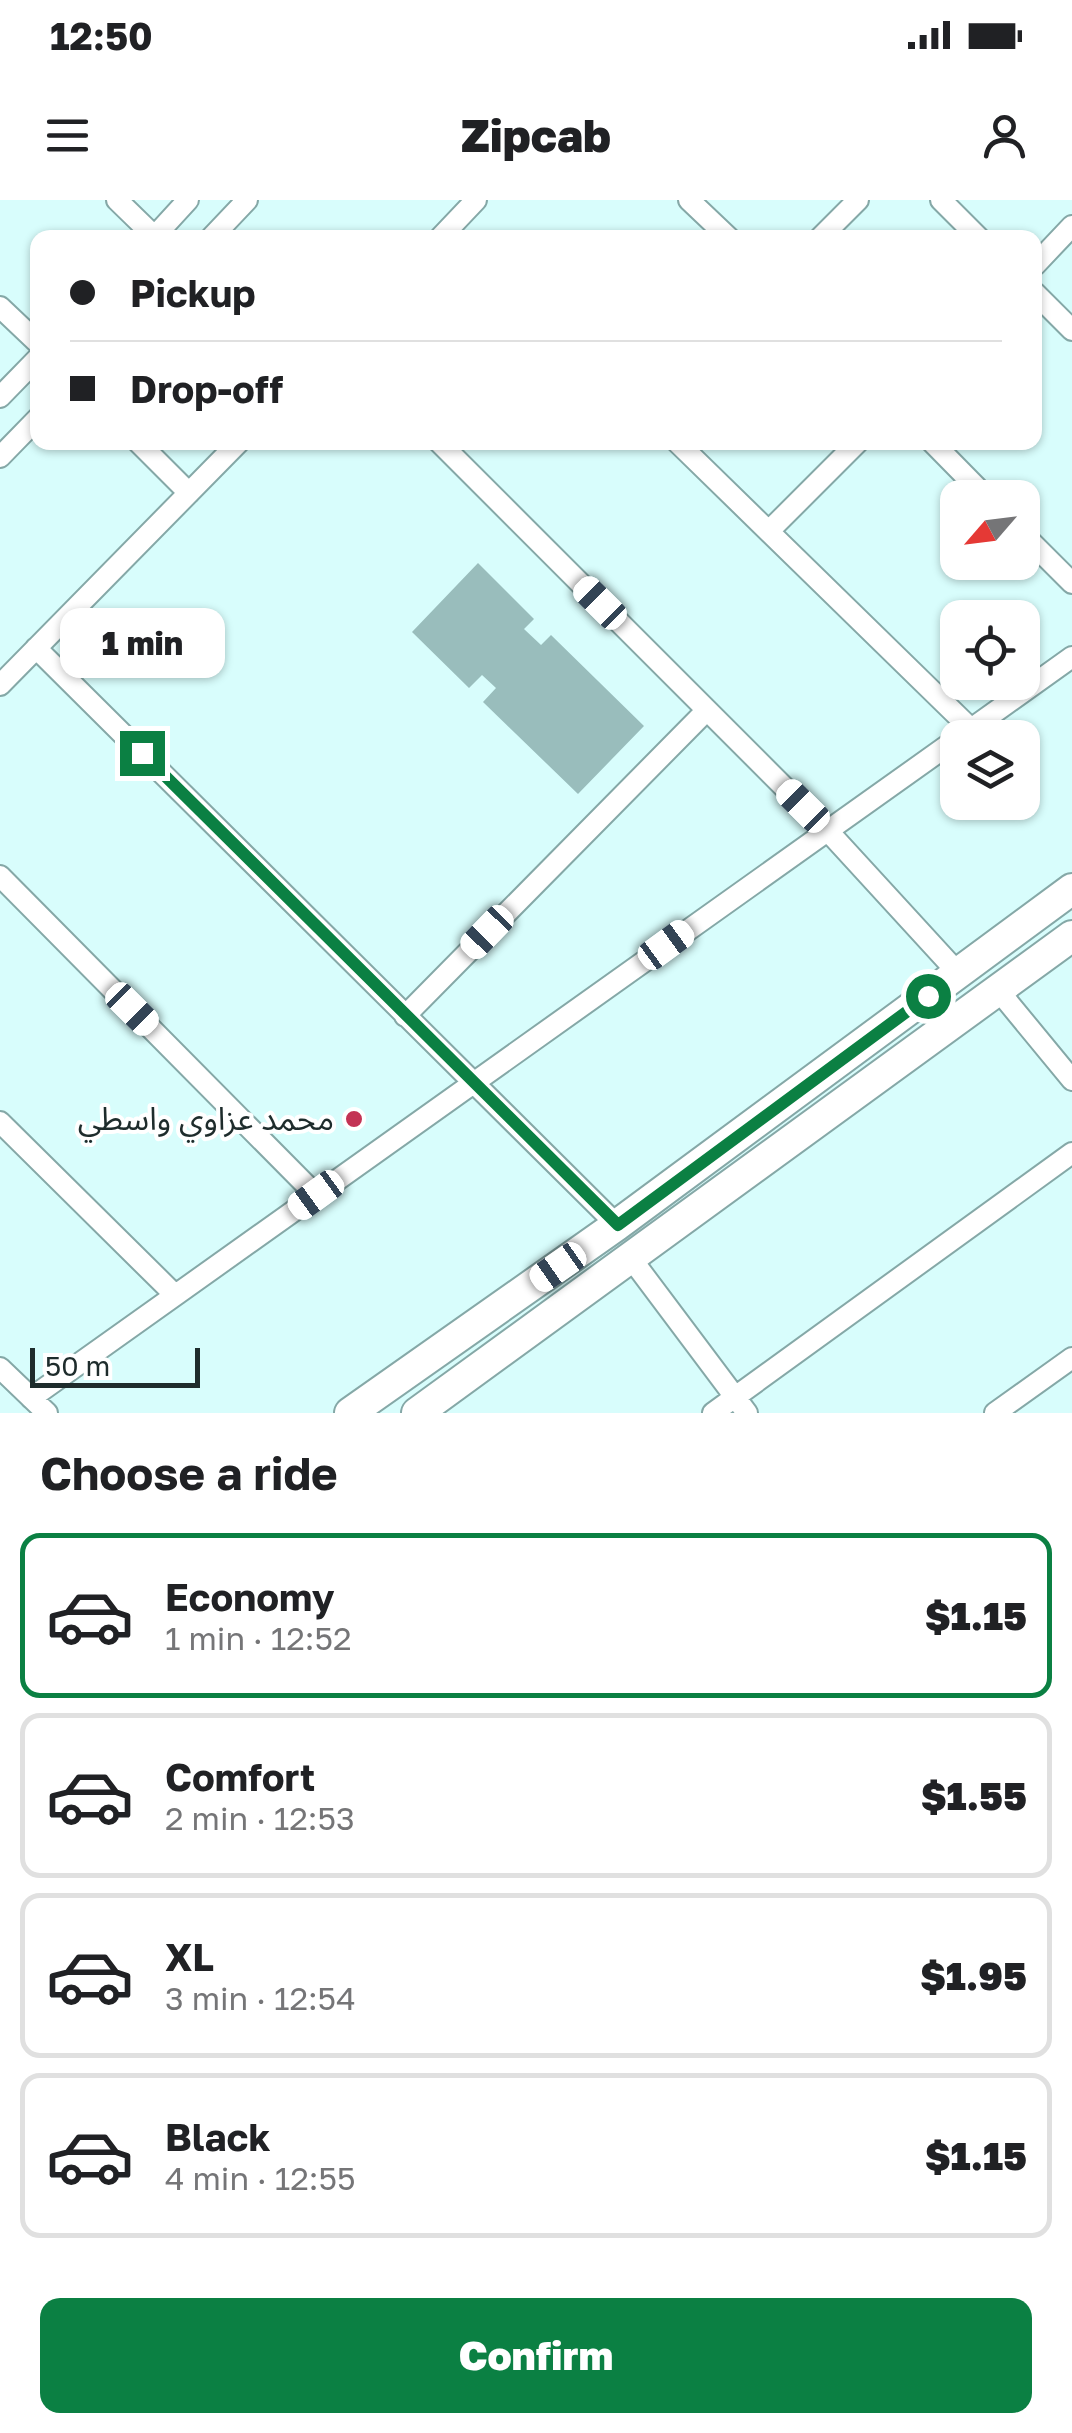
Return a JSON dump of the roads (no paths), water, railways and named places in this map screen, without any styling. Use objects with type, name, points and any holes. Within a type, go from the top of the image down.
[{"type":"street","points":[[117,200],[148,230]]},
{"type":"street","points":[[161,230],[188,200]]},
{"type":"street","points":[[218,230],[246,200]]},
{"type":"street","points":[[455,230],[476,200]]},
{"type":"street","points":[[690,200],[721,230]]},
{"type":"street","points":[[828,230],[858,200]]},
{"type":"street","points":[[940,200],[971,230]]},
{"type":"street","points":[[1042,258],[1072,226]]},
{"type":"street","points":[[1042,300],[1072,330]]},
{"type":"street","points":[[0,307],[30,335]]},
{"type":"street","points":[[0,397],[30,366]]},
{"type":"street","points":[[0,457],[30,426]]},
{"type":"street","points":[[146,450],[189,494]]},
{"type":"street","points":[[0,685],[231,450]]},
{"type":"street","points":[[447,450],[827,830],[958,974],[990,996],[1072,1080]]},
{"type":"street","points":[[685,450],[769,531],[948,720]]},
{"type":"street","points":[[769,531],[850,450]]},
{"type":"street","points":[[940,450],[969,480]]},
{"type":"street","points":[[1040,551],[1072,583]]},
{"type":"street","points":[[36,648],[618,1225]]},
{"type":"street","points":[[983,720],[1072,657]]},
{"type":"street","points":[[405,1016],[707,710]]},
{"type":"street","points":[[31,1398],[940,750]]},
{"type":"street","points":[[0,876],[316,1195]]},
{"type":"street","points":[[350,1413],[618,1225],[1072,889]]},
{"type":"street","points":[[417,1413],[1072,936]]},
{"type":"street","points":[[0,1122],[175,1295]]},
{"type":"street","points":[[713,1413],[742,1404],[1072,1153]]},
{"type":"street","points":[[630,1258],[742,1404]]},
{"type":"street","points":[[995,1413],[1072,1358]]},
{"type":"street","points":[[0,1368],[47,1413]]},
{"type":"place","name":"محمد عزاوي واسطي","points":[[354,1119]]}]
